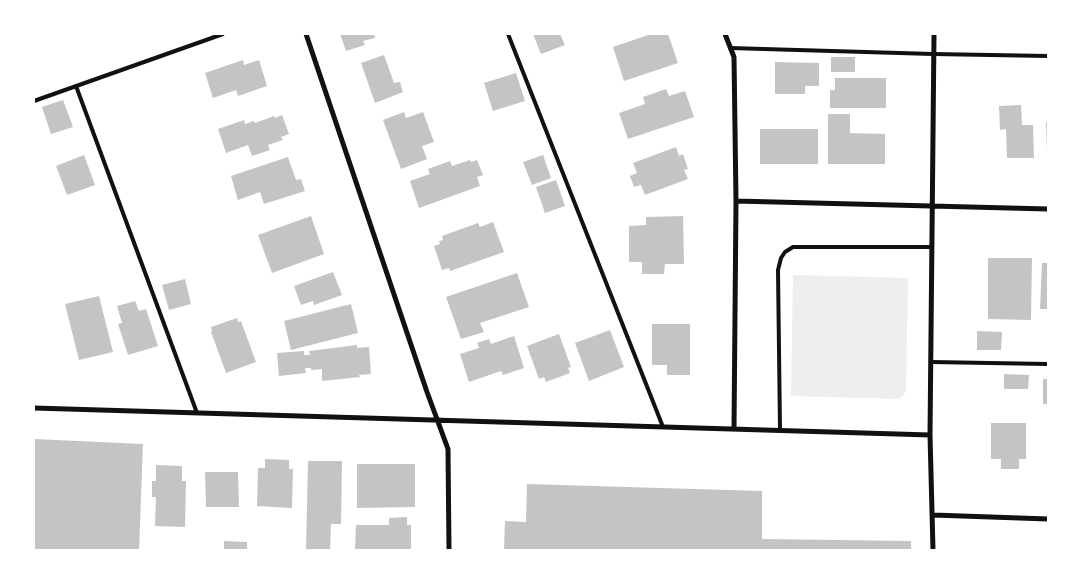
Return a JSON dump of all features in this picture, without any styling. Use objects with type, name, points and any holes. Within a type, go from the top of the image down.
[{"type":"street","points":[[306,34],[427,392],[448,448],[449,550]]},
{"type":"street","points":[[725,34],[734,57],[736,201],[734,429]]},
{"type":"street","points":[[933,550],[930,435],[934,34]]},
{"type":"street","points":[[736,201],[1048,209]]},
{"type":"street","points":[[34,408],[930,435]]},
{"type":"street","points":[[933,515],[1048,519]]},
{"type":"lane","points":[[34,101],[223,34]]},
{"type":"lane","points":[[508,34],[663,427]]},
{"type":"lane","points":[[730,48],[1048,56]]},
{"type":"lane","points":[[76,86],[197,413]]},
{"type":"lane","points":[[780,430],[778,270],[781,258],[785,252],[793,247],[932,247]]},
{"type":"lane","points":[[931,362],[1048,364]]},
{"type":"shaded area","points":[[793,275],[908,278],[906,390],[904,395],[899,399],[791,396]]},
{"type":"building","points":[[340,34],[374,34],[375,38],[363,41],[365,45],[346,51]]},
{"type":"building","points":[[533,34],[560,34],[565,45],[541,54]]},
{"type":"building","points":[[651,34],[668,34],[678,63],[624,81],[613,47]]},
{"type":"building","points":[[384,55],[394,83],[400,82],[403,92],[375,103],[361,63]]},
{"type":"building","points":[[831,57],[855,57],[855,72],[831,72]]},
{"type":"building","points":[[243,60],[244,65],[259,60],[267,86],[238,96],[236,90],[213,98],[205,73]]},
{"type":"building","points":[[775,62],[819,63],[819,86],[805,86],[805,94],[775,94]]},
{"type":"building","points":[[516,73],[525,101],[493,111],[484,83]]},
{"type":"building","points":[[835,78],[886,78],[886,108],[830,108],[830,90],[835,90]]},
{"type":"building","points":[[666,89],[669,96],[685,91],[694,117],[628,139],[619,113],[645,104],[643,97]]},
{"type":"building","points":[[63,100],[73,127],[51,134],[42,107]]},
{"type":"building","points":[[1021,105],[1022,125],[1033,125],[1034,158],[1007,158],[1006,129],[1000,130],[999,106]]},
{"type":"building","points":[[404,112],[406,118],[423,112],[434,142],[422,146],[427,159],[401,169],[383,120]]},
{"type":"building","points":[[828,114],[850,114],[850,133],[885,134],[885,164],[828,164]]},
{"type":"building","points":[[282,115],[289,134],[281,137],[283,140],[268,145],[270,150],[252,156],[248,145],[226,153],[218,129],[244,120],[245,124],[254,121],[255,123]]},
{"type":"building","points":[[1046,122],[1048,122],[1048,153],[1047,153]]},
{"type":"building","points":[[760,129],[818,129],[818,164],[760,164]]},
{"type":"building","points":[[676,147],[679,156],[683,154],[688,169],[684,170],[688,179],[645,195],[641,185],[634,187],[630,176],[637,173],[633,163]]},
{"type":"building","points":[[84,155],[95,185],[67,195],[56,166]]},
{"type":"building","points":[[543,155],[551,178],[532,185],[523,162]]},
{"type":"building","points":[[288,157],[296,180],[301,179],[305,191],[264,204],[260,192],[238,200],[231,176]]},
{"type":"building","points":[[470,160],[471,162],[477,160],[483,175],[477,177],[480,186],[419,208],[410,181],[430,174],[428,169],[450,161],[452,166]]},
{"type":"building","points":[[556,180],[565,206],[545,213],[536,187]]},
{"type":"building","points":[[311,216],[324,254],[272,273],[258,235]]},
{"type":"building","points":[[683,216],[684,264],[665,264],[664,274],[642,274],[642,262],[629,262],[629,226],[646,225],[646,217]]},
{"type":"building","points":[[493,222],[504,252],[450,271],[449,268],[442,270],[434,246],[440,244],[439,241],[443,240],[442,236],[478,223],[480,227]]},
{"type":"building","points":[[988,258],[1032,258],[1031,320],[988,319]]},
{"type":"building","points":[[1042,263],[1048,263],[1048,309],[1040,309]]},
{"type":"building","points":[[333,272],[342,295],[314,305],[313,301],[301,305],[294,286]]},
{"type":"building","points":[[517,273],[529,307],[480,323],[484,332],[461,339],[446,297]]},
{"type":"building","points":[[185,279],[191,304],[169,310],[162,285]]},
{"type":"building","points":[[99,296],[113,352],[79,360],[65,304]]},
{"type":"building","points":[[135,301],[139,311],[146,309],[158,346],[128,355],[118,324],[122,323],[117,306]]},
{"type":"building","points":[[351,304],[358,333],[291,350],[284,321]]},
{"type":"building","points":[[237,318],[238,322],[241,321],[256,362],[226,373],[211,332],[211,327]]},
{"type":"building","points":[[652,324],[690,324],[690,375],[667,375],[667,365],[652,365]]},
{"type":"building","points":[[610,330],[624,367],[589,381],[575,343]]},
{"type":"building","points":[[977,331],[1002,332],[1001,350],[977,350]]},
{"type":"building","points":[[559,334],[571,367],[568,368],[570,373],[546,382],[544,377],[539,379],[527,346]]},
{"type":"building","points":[[514,336],[524,368],[503,375],[501,371],[469,382],[460,354],[479,348],[477,343],[489,339],[491,344]]},
{"type":"building","points":[[357,345],[357,348],[369,347],[371,374],[322,381],[322,369],[311,370],[311,368],[305,368],[306,373],[279,376],[277,353],[304,351],[304,355],[310,355],[309,351]]},
{"type":"building","points":[[1004,374],[1029,375],[1028,389],[1004,389]]},
{"type":"building","points":[[1043,379],[1048,379],[1048,404],[1043,404]]},
{"type":"building","points":[[991,423],[1026,423],[1026,459],[1019,459],[1019,469],[1001,469],[1001,459],[991,459]]},
{"type":"building","points":[[34,439],[143,444],[139,550],[34,550]]},
{"type":"building","points":[[265,459],[289,460],[289,469],[293,469],[292,508],[257,506],[258,468],[265,468]]},
{"type":"building","points":[[308,461],[342,461],[341,524],[331,524],[330,550],[306,550]]},
{"type":"building","points":[[357,464],[415,464],[415,507],[357,508]]},
{"type":"building","points":[[156,465],[182,466],[182,481],[186,481],[185,527],[155,526],[156,497],[152,497],[152,481],[156,481]]},
{"type":"building","points":[[205,472],[238,472],[239,507],[206,507]]},
{"type":"building","points":[[527,484],[762,491],[762,539],[911,541],[911,550],[504,550],[505,521],[526,522]]},
{"type":"building","points":[[407,517],[407,525],[411,525],[411,550],[355,549],[356,525],[389,525],[389,518]]},
{"type":"building","points":[[224,541],[247,542],[247,550],[224,550]]}]
